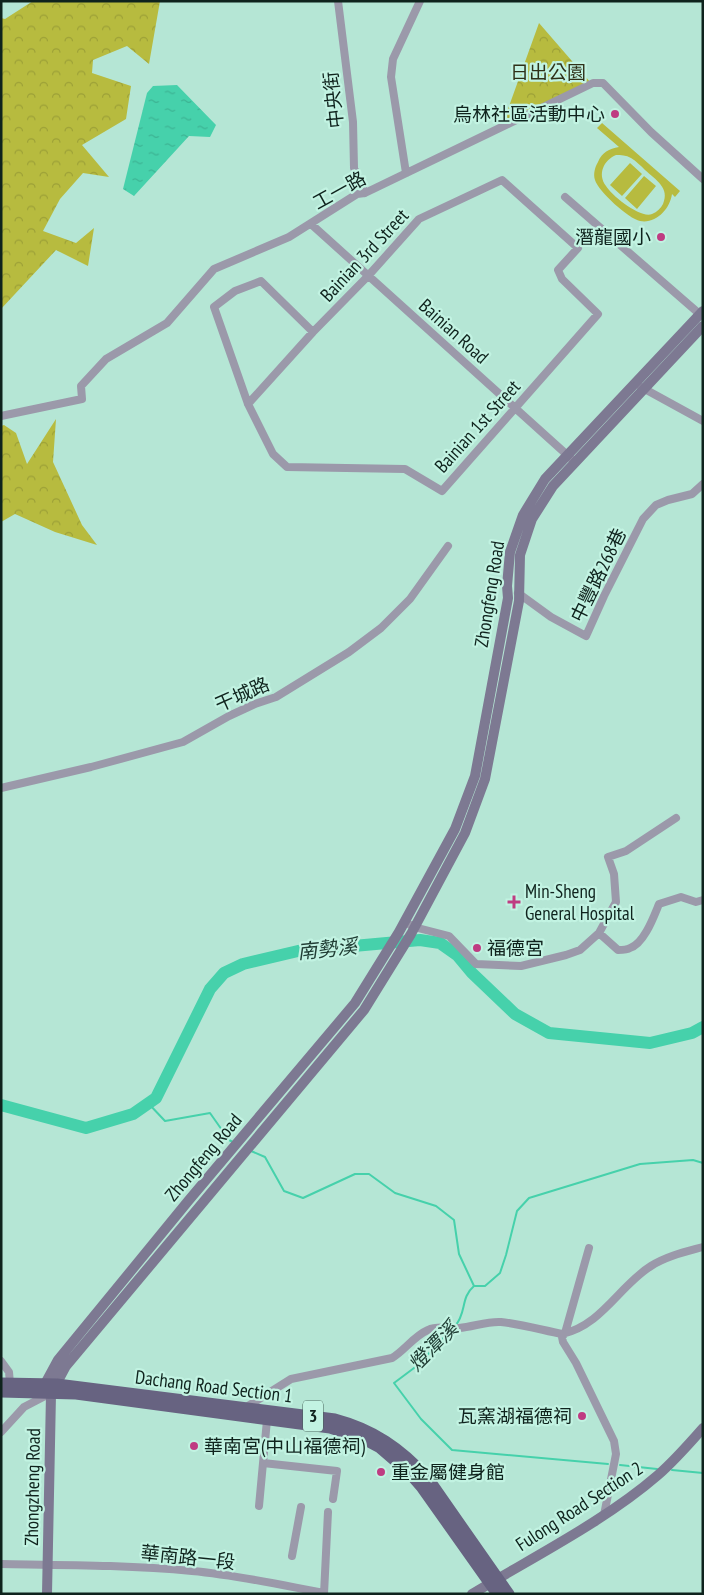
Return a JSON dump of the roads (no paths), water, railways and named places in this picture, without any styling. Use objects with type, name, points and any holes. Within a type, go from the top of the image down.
[{"type":"main road","name":"Zhongfeng Road","points":[[640,386],[702,314]]},
{"type":"main road","name":"Zhongfeng Road","points":[[51,1387],[66,1366],[364,1010],[400,952],[455,829],[474,776],[508,598],[506,586],[510,552],[523,515],[544,480],[571,458],[640,386],[703,326]]},
{"type":"main road","name":"Zhongfeng Road","points":[[51,1387],[58,1360],[355,1003],[399,932],[410,928],[465,833],[485,779],[519,601],[520,555],[532,519],[571,458]]},
{"type":"main road","points":[[274,1099],[283,1106]]},
{"type":"main road","name":"3","points":[[5,1383],[51,1387]]},
{"type":"main road","name":"3","points":[[1,1392],[51,1387]]},
{"type":"main road","name":"Dachang Road Section 1","points":[[51,1387],[245,1408],[335,1419],[352,1423],[384,1438],[401,1450],[428,1478],[494,1581],[497,1594]]},
{"type":"main road","name":"Dachang Road Section 1","points":[[51,1387],[76,1394],[330,1428],[363,1439],[380,1448],[402,1466],[422,1488],[494,1581],[509,1594]]},
{"type":"main road","name":"Zhongzheng Road","points":[[47,1594],[51,1387]]},
{"type":"main road","name":"Fulong Road Section 2","points":[[472,1594],[604,1514],[660,1474],[703,1428]]},
{"type":"street","name":"中央街","points":[[338,1],[353,122],[354,168],[365,193]]},
{"type":"street","points":[[406,174],[391,78],[393,60],[420,1]]},
{"type":"street","name":"工一路","points":[[1,416],[82,399],[81,386],[106,359],[167,323],[214,269],[289,237],[357,194],[365,193],[406,174],[592,83],[603,83],[651,132],[703,179]]},
{"type":"street","name":"Bainian 3rd Street","points":[[248,404],[313,332],[368,276],[419,218],[502,180],[578,248],[558,270],[562,279],[598,314]]},
{"type":"street","points":[[565,197],[702,314]]},
{"type":"street","name":"Bainian Road","points":[[311,224],[571,458]]},
{"type":"street","points":[[248,404],[214,307],[235,291],[261,281],[313,332]]},
{"type":"street","name":"Bainian 1st Street","points":[[248,404],[273,454],[287,467],[405,469],[442,491],[598,314]]},
{"type":"street","points":[[640,386],[703,421]]},
{"type":"street","name":"中豐路268巷","points":[[518,593],[551,617],[586,636],[604,596],[644,519],[656,506],[668,500],[692,494],[703,484]]},
{"type":"street","name":"干城路","points":[[1,788],[91,767],[183,742],[229,716],[276,697],[349,652],[381,628],[410,599],[448,546]]},
{"type":"street","points":[[410,928],[449,936],[476,964],[521,966],[580,950],[599,933],[616,902],[614,874],[608,857],[626,851],[676,818]]},
{"type":"street","points":[[599,933],[618,950],[632,948],[641,940],[659,904],[681,897],[696,902],[703,900]]},
{"type":"street","points":[[589,1248],[562,1342],[576,1363],[614,1440],[616,1448],[613,1473],[604,1514]]},
{"type":"street","points":[[245,1408],[292,1379],[392,1358],[401,1353],[417,1337],[436,1327],[450,1329],[500,1322],[565,1333],[580,1328],[599,1315],[639,1275],[652,1265],[671,1256],[703,1248]]},
{"type":"street","points":[[1,1361],[9,1372],[5,1383]]},
{"type":"street","points":[[1,1432],[24,1407],[51,1387]]},
{"type":"street","points":[[259,1506],[267,1420]]},
{"type":"street","points":[[263,1463],[337,1471],[333,1499]]},
{"type":"street","points":[[292,1556],[301,1507]]},
{"type":"street","points":[[324,1593],[328,1512]]},
{"type":"street","name":"華南路一段","points":[[1,1564],[133,1567],[193,1571],[252,1579],[324,1593]]},
{"type":"water","points":[[177,85],[216,125],[210,137],[189,136],[134,196],[123,189],[147,93],[153,86]]},
{"type":"waterway","name":"南勢溪","points":[[1,1105],[86,1128],[133,1114],[156,1098],[210,989],[224,973],[243,964],[298,951],[420,940],[440,943],[457,955],[472,973],[515,1014],[549,1033],[650,1043],[692,1033],[703,1027]]},
{"type":"waterway","name":"燈潭溪","points":[[148,1103],[165,1121],[210,1113],[229,1140],[233,1142]]},
{"type":"waterway","name":"燈潭溪","points":[[251,1151],[265,1157],[284,1191],[303,1198],[355,1174],[369,1174],[395,1193],[436,1206],[454,1220],[459,1254],[474,1286],[467,1295],[461,1316],[455,1326]]},
{"type":"waterway","points":[[474,1286],[485,1286],[500,1273],[517,1211],[529,1198],[640,1164],[693,1160],[703,1163]]},
{"type":"waterway","name":"燈潭溪","points":[[450,1331],[418,1365],[394,1383],[421,1419],[452,1450],[608,1464]]},
{"type":"waterway","name":"燈潭溪","points":[[620,1465],[657,1469]]},
{"type":"waterway","name":"燈潭溪","points":[[672,1470],[703,1473]]},
{"type":"place","name":"烏林社區活動中心","points":[[615,114]]},
{"type":"place","name":"潛龍國小","points":[[661,237]]},
{"type":"place","name":"Min-Sheng General Hospital","points":[[514,902]]},
{"type":"place","name":"福德宮","points":[[477,948]]},
{"type":"place","name":"瓦窯湖福德祠","points":[[582,1416]]},
{"type":"place","name":"華南宮(中山福德祠)","points":[[194,1446]]},
{"type":"place","name":"重金屬健身館","points":[[381,1472]]},
{"type":"park label","name":"日出公園","points":[[548,72]]}]
